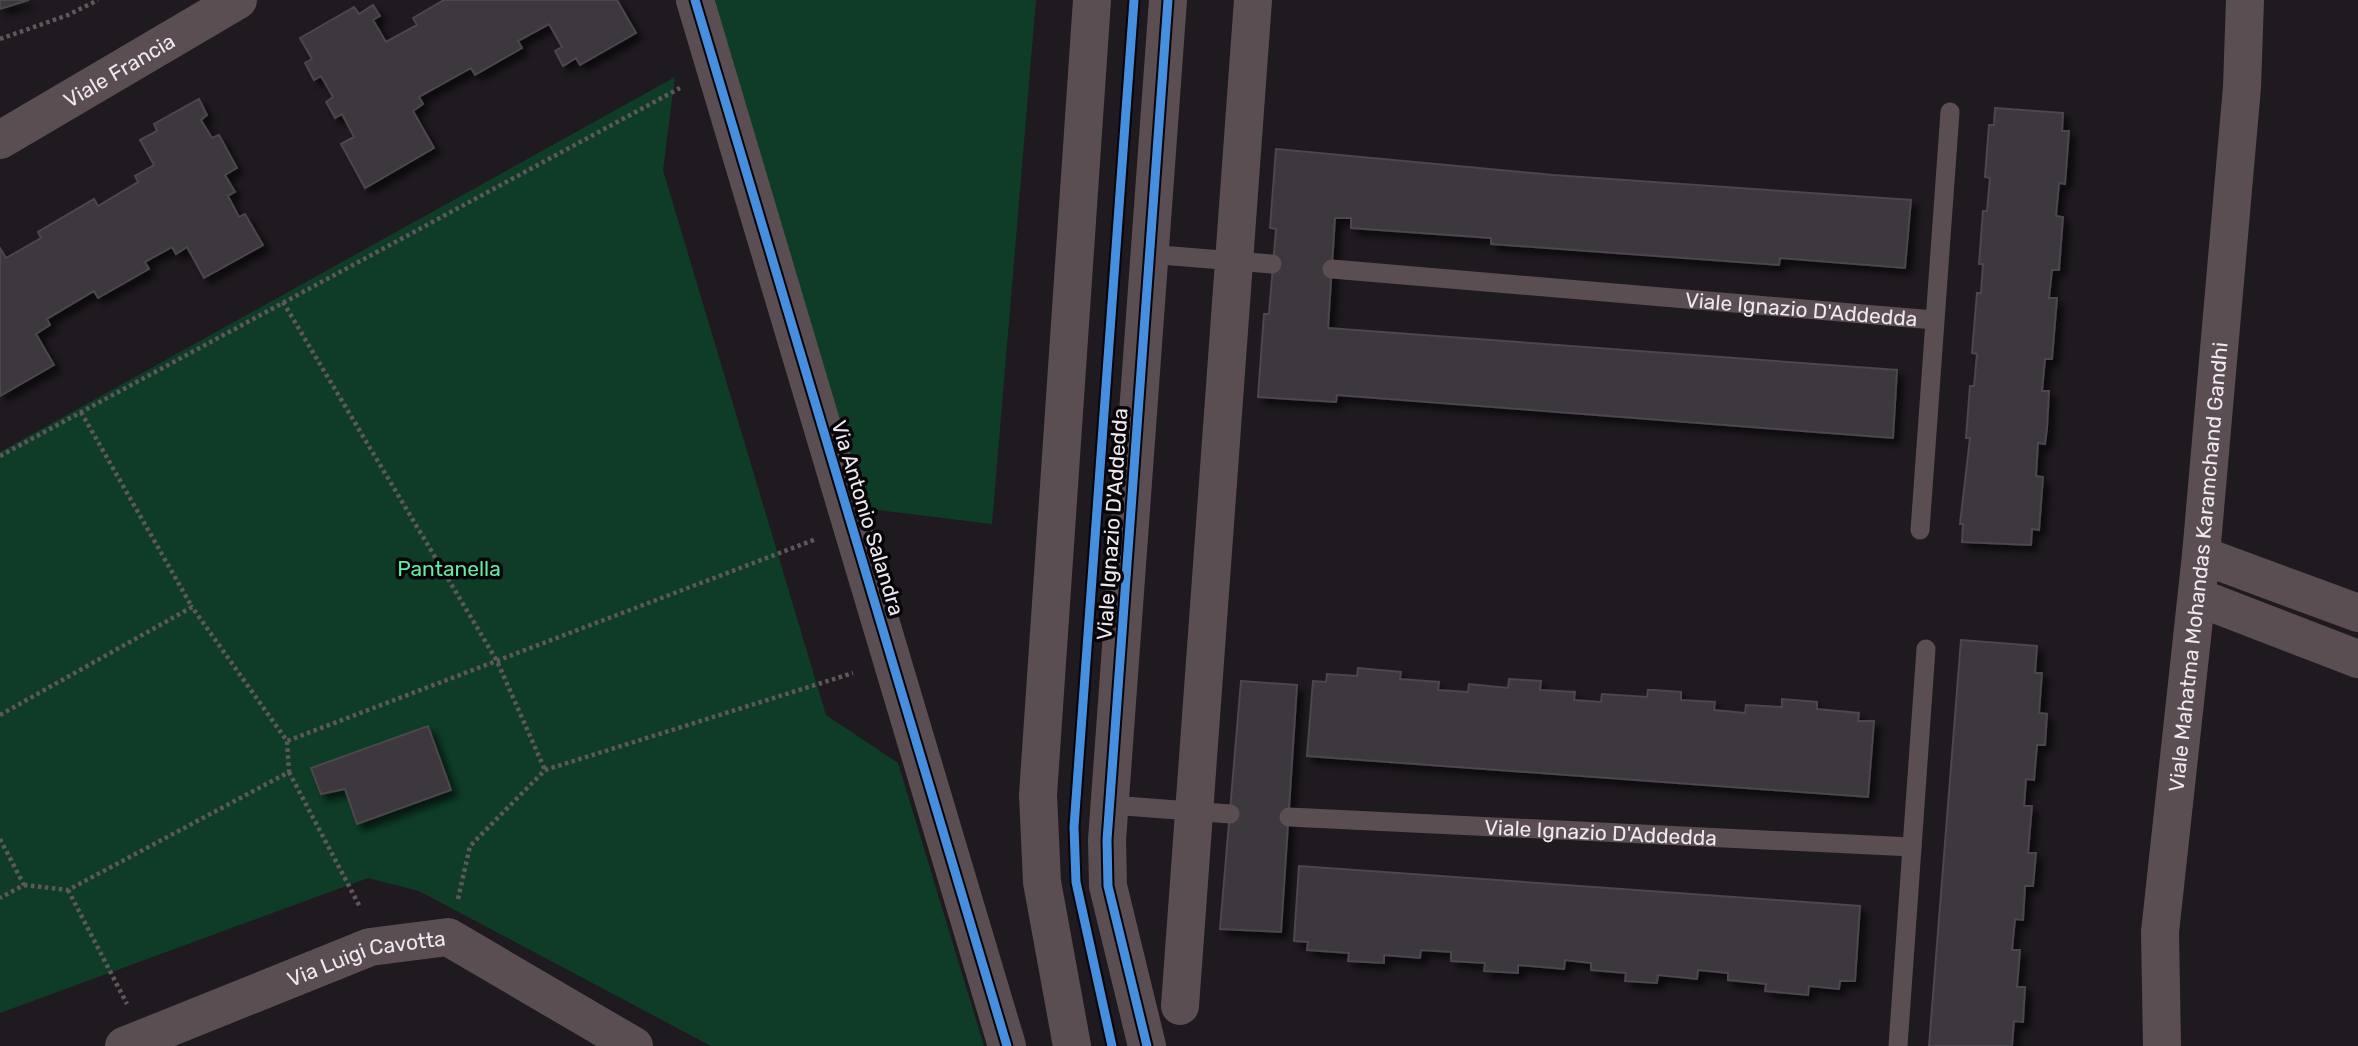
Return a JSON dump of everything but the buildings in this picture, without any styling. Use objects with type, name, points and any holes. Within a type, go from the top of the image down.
[{"type":"street","name":"Viale Francia","points":[[0,140],[238,0]]},
{"type":"street","name":"Via Antonio Salandra","points":[[695,0],[1007,1046]]},
{"type":"street","points":[[1072,1046],[1042,882],[1038,795],[1092,0]]},
{"type":"street","name":"Viale Ignazio D'Addedda","points":[[1147,1046],[1108,886],[1111,805],[1148,254],[1168,0]]},
{"type":"street","points":[[1180,1006],[1212,813],[1234,261],[1253,0]]},
{"type":"street","name":"Viale Mahatma Mohandas Karamchand Gandhi","points":[[2162,1046],[2160,932],[2201,555],[2242,87],[2245,0]]},
{"type":"street","name":"Viale Mahatma Mohandas Karamchand Gandhi","points":[[2242,87],[2266,0]]},
{"type":"street","points":[[2201,555],[2358,613]]},
{"type":"street","points":[[2197,597],[2358,659]]},
{"type":"street","name":"Via Luigi Cavotta","points":[[135,1042],[292,976],[380,946],[448,937],[634,1046]]},
{"type":"lane","name":"Viale Ignazio D'Addedda","points":[[1920,530],[1950,112]]},
{"type":"lane","points":[[1148,254],[1272,264]]},
{"type":"lane","name":"Viale Ignazio D'Addedda","points":[[1332,269],[1934,320]]},
{"type":"lane","points":[[1898,1046],[1926,649]]},
{"type":"lane","points":[[1111,805],[1212,813]]},
{"type":"lane","name":"Viale Ignazio D'Addedda","points":[[1289,817],[1912,847]]},
{"type":"path","points":[[0,39],[68,15],[98,0]]},
{"type":"path","points":[[0,456],[715,69]]},
{"type":"path","points":[[283,302],[497,661],[545,770]]},
{"type":"path","points":[[81,412],[192,607],[287,741],[289,772],[380,946]]},
{"type":"path","points":[[287,741],[852,525]]},
{"type":"path","points":[[0,715],[192,607]]},
{"type":"path","points":[[448,937],[470,846],[545,770],[892,660]]},
{"type":"path","points":[[0,898],[24,885],[68,890],[289,772]]},
{"type":"path","points":[[0,839],[24,885]]},
{"type":"path","points":[[68,890],[135,1042]]},
{"type":"green space","points":[[709,0],[1036,0],[992,524],[861,508]]},
{"type":"green space","name":"Pantanella","points":[[675,77],[663,170],[826,715],[898,763],[984,1046],[711,1046],[419,891],[368,878],[0,1013],[0,452]]},
{"type":"cycle path","points":[[695,0],[1007,1046]]},
{"type":"cycle path","points":[[1112,1046],[1076,882],[1074,827],[1134,0]]},
{"type":"cycle path","points":[[1147,1046],[1108,886],[1107,840],[1168,0]]}]
